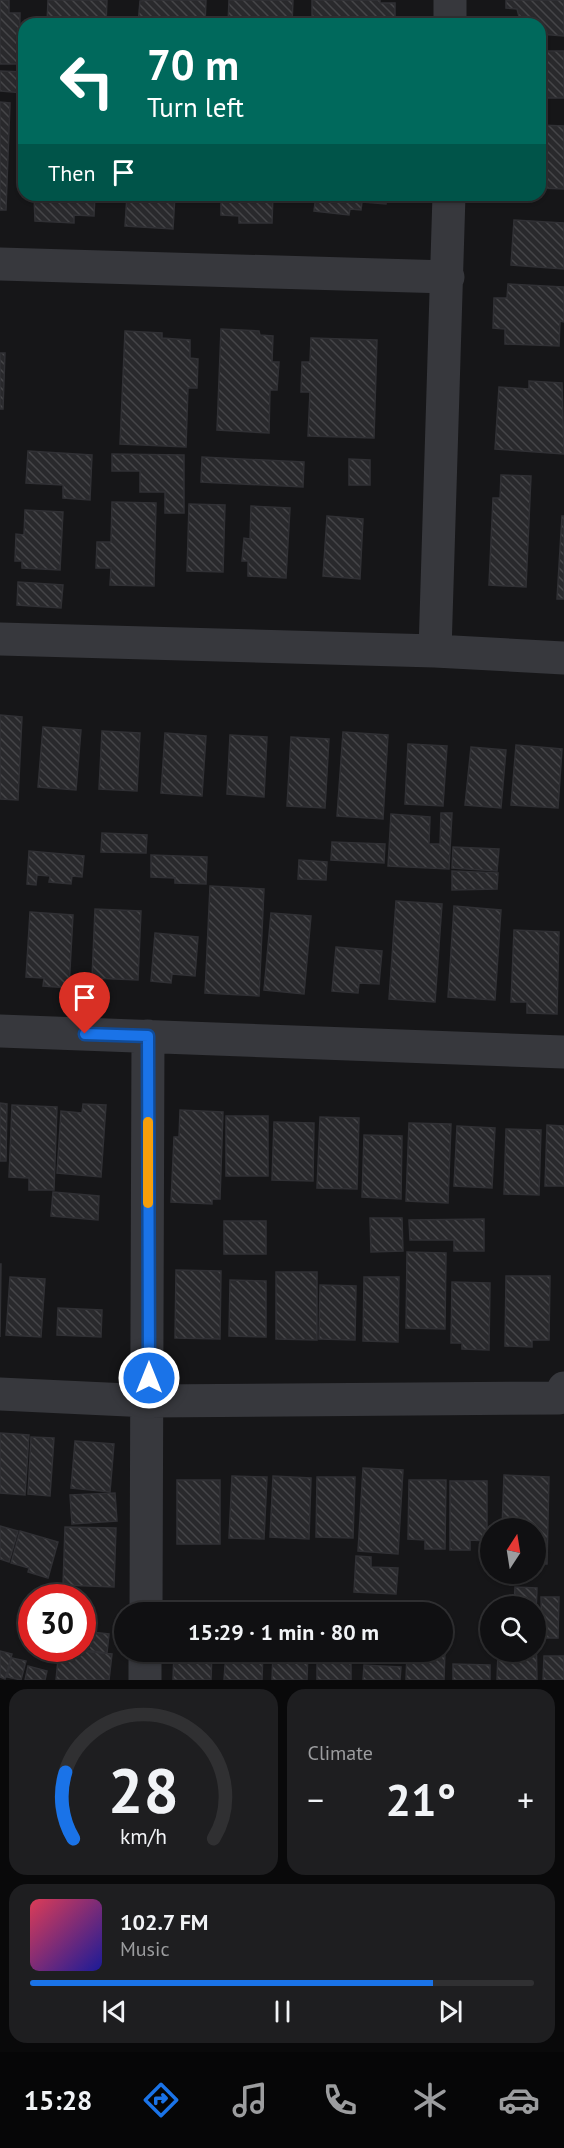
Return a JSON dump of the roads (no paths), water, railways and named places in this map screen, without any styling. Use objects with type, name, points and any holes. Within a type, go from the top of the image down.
[{"type":"street","points":[[450,0],[450,18]]},
{"type":"street","points":[[435,651],[449,201]]},
{"type":"street","points":[[0,264],[448,277]]},
{"type":"street","points":[[0,639],[435,651],[564,658]]},
{"type":"street","points":[[0,1031],[564,1052]]},
{"type":"street","points":[[146,1602],[149,1401],[148,1036]]},
{"type":"street","points":[[0,1394],[149,1401],[562,1397]]},
{"type":"street","points":[[145,1662],[145,1680]]}]
